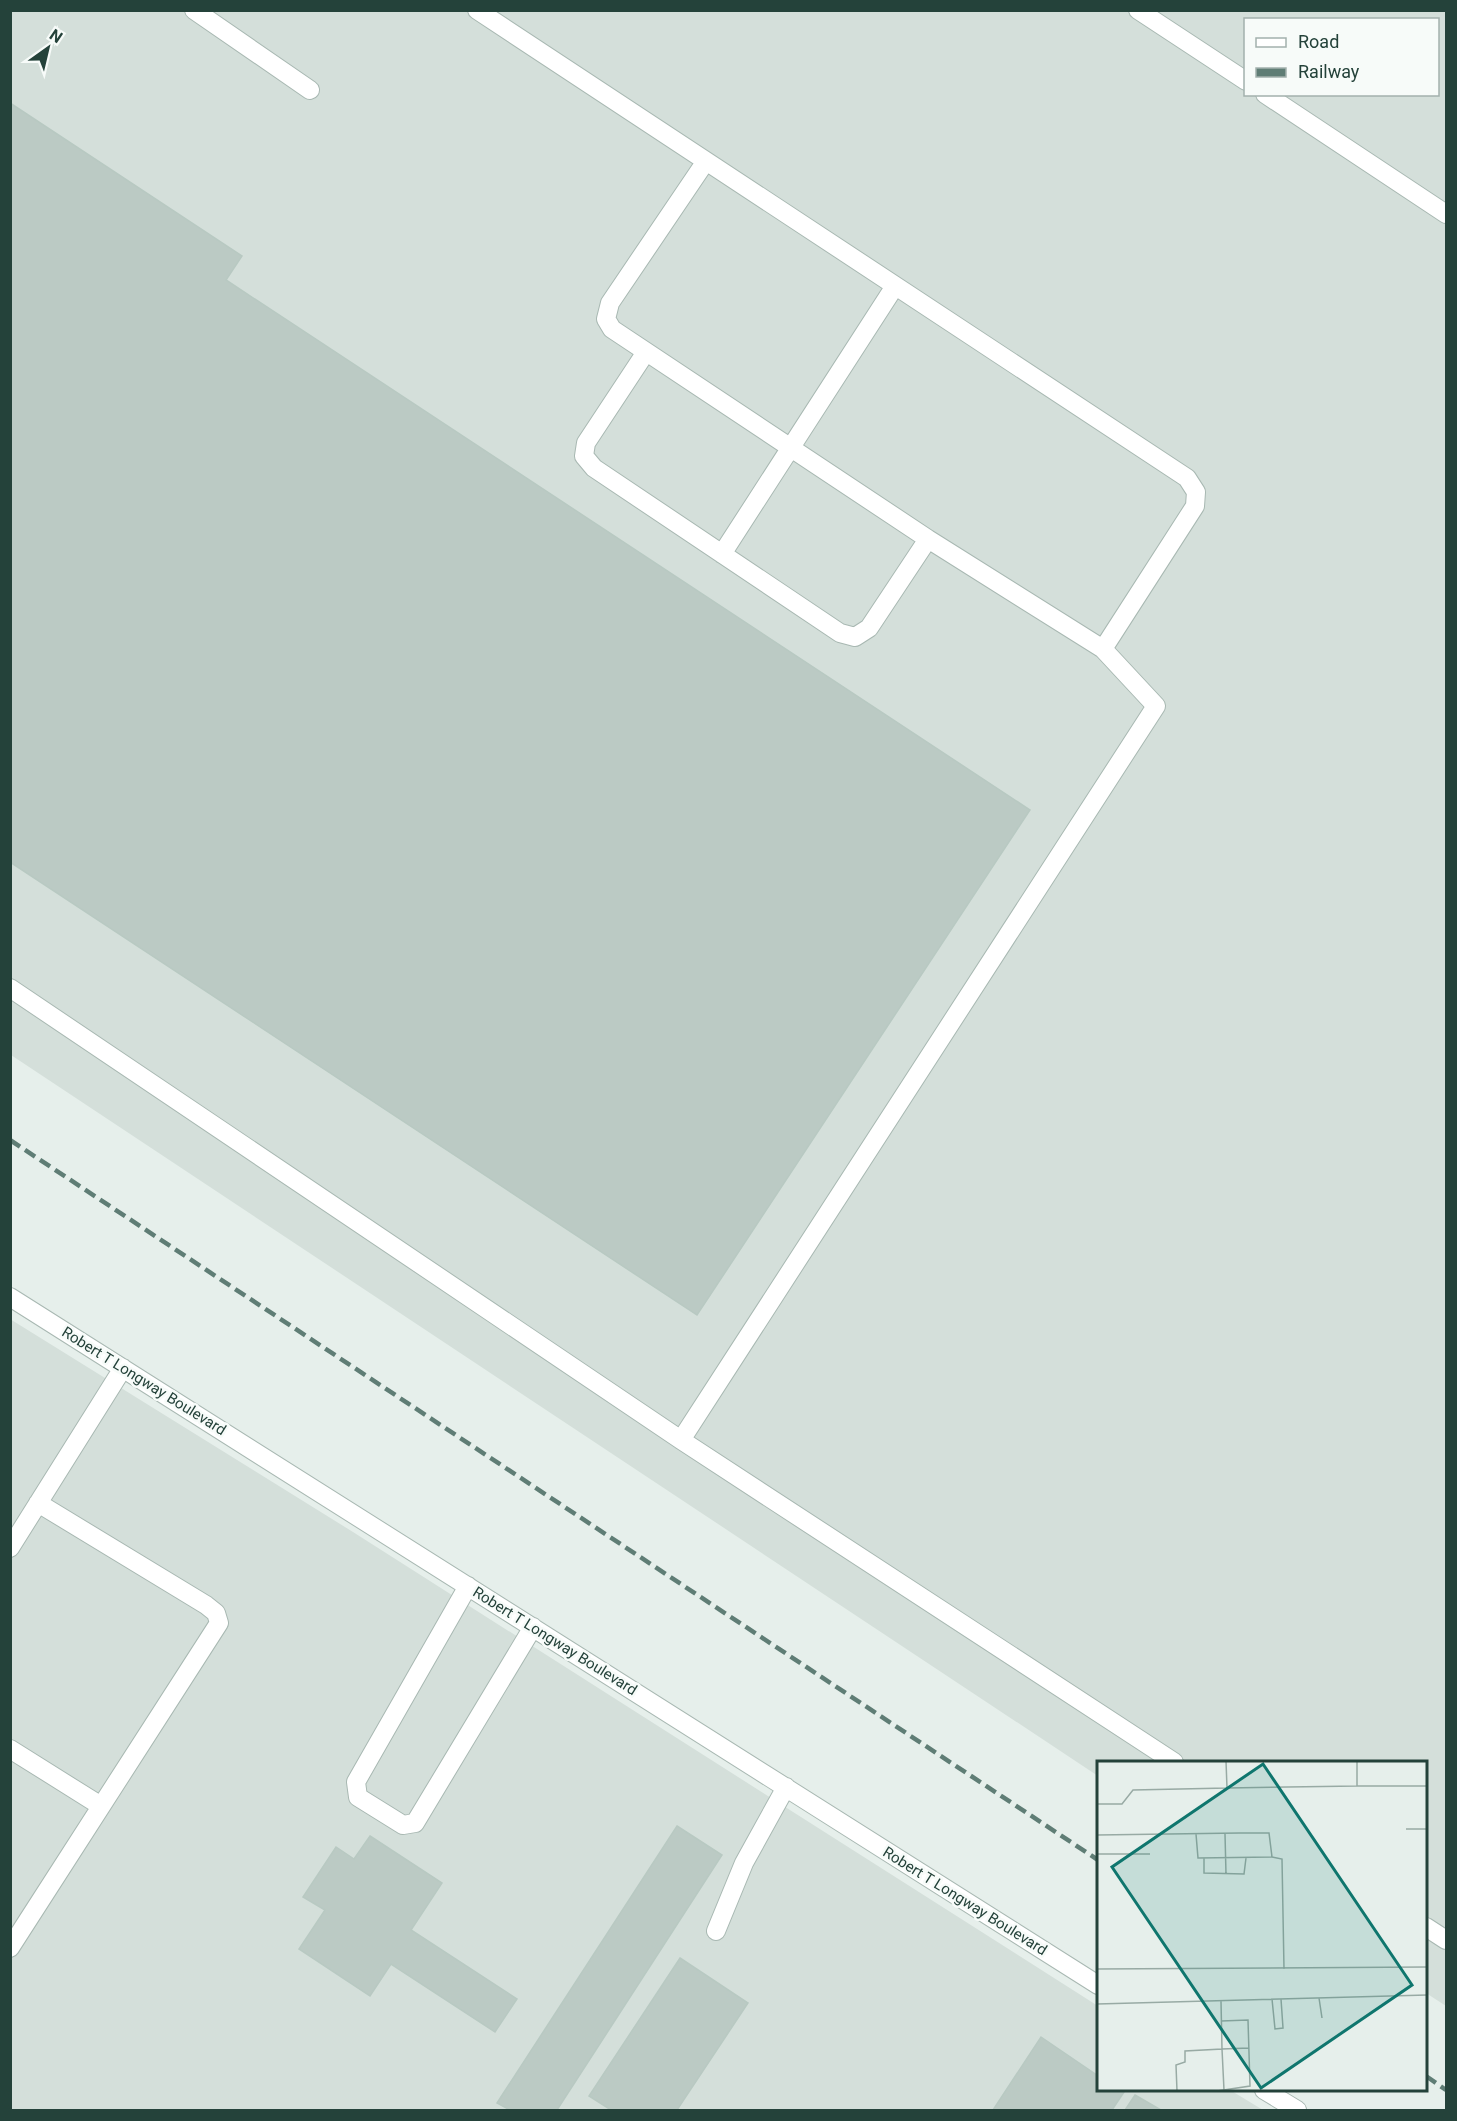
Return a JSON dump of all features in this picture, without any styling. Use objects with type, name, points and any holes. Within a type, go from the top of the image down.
[{"type":"street","points":[[194,10],[310,90]]},
{"type":"street","points":[[477,10],[1187,478],[1196,492],[1196,506],[1103,649]]},
{"type":"street","points":[[1138,10],[1244,80]]},
{"type":"street","points":[[1268,96],[1446,214]]},
{"type":"street","points":[[681,1440],[1156,706],[1103,649],[928,539],[612,329],[606,319],[610,303],[706,161]]},
{"type":"street","points":[[722,554],[895,286]]},
{"type":"street","points":[[646,351],[586,443],[584,456],[594,468],[840,633],[855,637],[869,628],[928,539]]},
{"type":"street","points":[[10,988],[681,1440],[1172,1761]]},
{"type":"street","name":"Robert T Longway Boulevard","points":[[10,1297],[1097,1984]]},
{"type":"street","points":[[10,1548],[123,1368]]},
{"type":"street","points":[[10,1948],[219,1623],[216,1612],[206,1605],[38,1503]]},
{"type":"street","points":[[468,1586],[356,1782],[358,1797],[403,1824],[415,1823],[533,1627]]},
{"type":"street","points":[[10,1749],[101,1806]]},
{"type":"street","points":[[716,1931],[744,1863],[786,1787]]},
{"type":"street","points":[[1427,1928],[1446,1940]]},
{"type":"street","points":[[1266,2091],[1297,2110]]},
{"type":"shaded area","points":[[10,11],[1446,11],[1446,2006],[1427,1994],[1427,1761],[1097,1761],[1097,1775],[11,1055]]},
{"type":"shaded area","points":[[10,1319],[353,1532],[1097,2005],[1097,2091],[1232,2091],[1263,2110],[11,2110]]},
{"type":"building","points":[[10,103],[242,256],[226,280],[1030,810],[697,1315],[10,862]]},
{"type":"building","points":[[677,1826],[722,1855],[557,2110],[510,2110],[497,2103]]},
{"type":"building","points":[[370,1836],[442,1883],[411,1930],[517,1999],[495,2032],[391,1964],[370,1996],[299,1949],[325,1910],[303,1897],[336,1847],[354,1859]]},
{"type":"building","points":[[680,1958],[748,2003],[677,2110],[611,2110],[589,2096]]},
{"type":"building","points":[[1041,2037],[1097,2075],[1097,2091],[1124,2092],[1112,2110],[993,2110]]},
{"type":"building","points":[[1135,2095],[1161,2110],[1125,2110]]},
{"type":"railway","points":[[10,1140],[1097,1859]]},
{"type":"railway","points":[[1427,2077],[1446,2090]]}]
